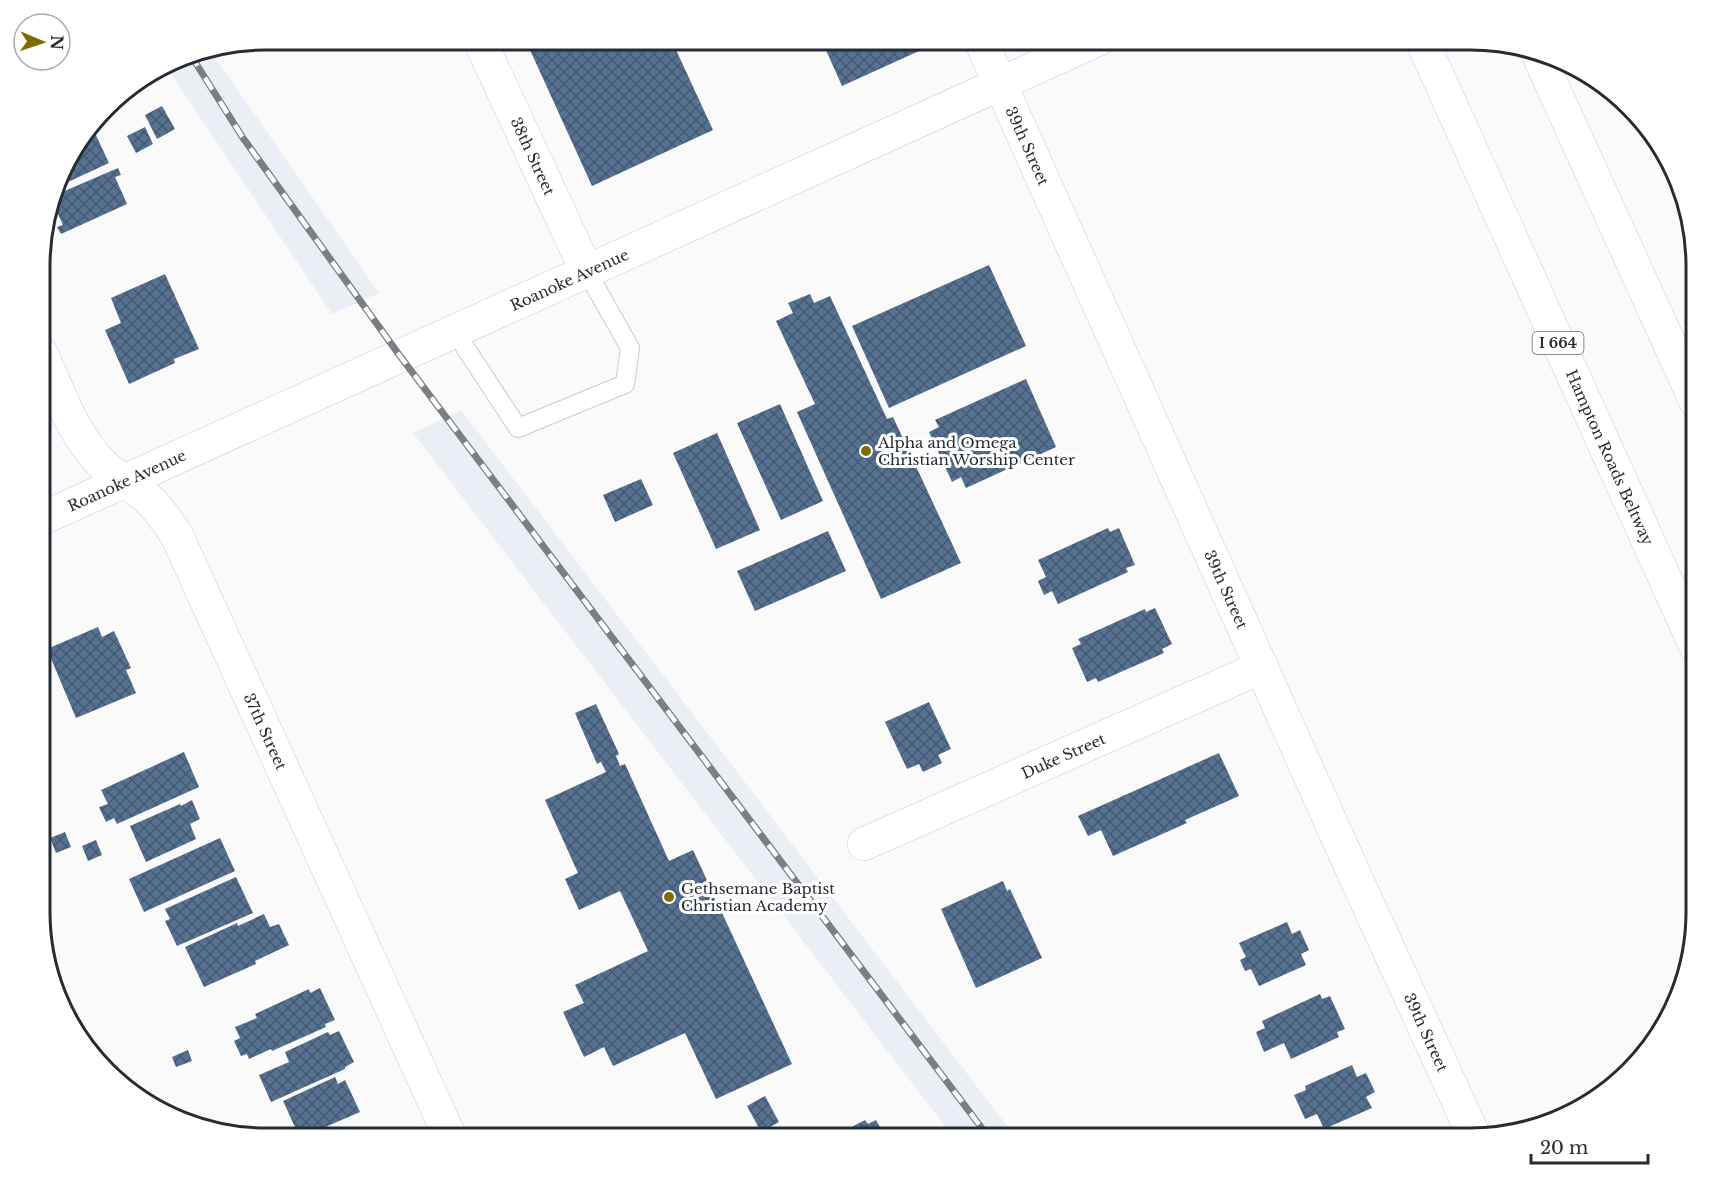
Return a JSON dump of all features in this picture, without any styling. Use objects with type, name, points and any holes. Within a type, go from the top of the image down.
[{"type":"main road","name":"38th Street","points":[[484,50],[587,272]]},
{"type":"main road","name":"39th Street","points":[[985,50],[1470,1128]]},
{"type":"main road","name":"Roanoke Avenue","points":[[50,515],[1076,50]]},
{"type":"main road","name":"Hampton Roads Beltway","points":[[1426,50],[1686,624]]},
{"type":"main road","points":[[1541,62],[1686,380]]},
{"type":"main road","name":"37th Street","points":[[50,373],[76,430],[105,468],[147,497],[177,536],[446,1128]]},
{"type":"main road","name":"Duke Street","points":[[864,844],[1262,667]]},
{"type":"lane","points":[[455,332],[518,428],[626,384],[630,348],[587,272]]},
{"type":"shaded area","points":[[214,56],[379,293],[332,314],[170,72]]},
{"type":"shaded area","points":[[461,410],[1009,1128],[947,1128],[413,433]]},
{"type":"building","points":[[530,50],[676,50],[713,130],[592,186]]},
{"type":"building","points":[[826,50],[919,51],[842,86]]},
{"type":"building","points":[[162,106],[175,129],[157,139],[145,115]]},
{"type":"building","points":[[145,127],[153,144],[136,153],[127,136]]},
{"type":"building","points":[[95,133],[109,163],[66,183],[78,157]]},
{"type":"building","points":[[118,168],[121,175],[115,177],[127,204],[61,234],[57,227],[63,225],[57,211],[63,192]]},
{"type":"building","points":[[989,265],[1026,346],[889,408],[852,326]]},
{"type":"building","points":[[165,274],[199,349],[174,359],[175,363],[129,384],[105,330],[121,323],[111,298]]},
{"type":"building","points":[[810,294],[814,303],[830,296],[887,419],[893,417],[961,563],[881,599],[797,412],[815,404],[776,321],[793,313],[788,303]]},
{"type":"building","points":[[1026,379],[1056,447],[966,488],[961,477],[952,482],[929,432],[939,427],[935,420]]},
{"type":"building","points":[[780,404],[823,501],[781,520],[737,423]]},
{"type":"building","points":[[717,433],[760,530],[716,549],[673,453]]},
{"type":"building","points":[[641,479],[653,505],[615,522],[603,495]]},
{"type":"building","points":[[1108,528],[1110,532],[1119,528],[1135,565],[1126,568],[1128,572],[1058,604],[1052,591],[1044,595],[1038,581],[1046,577],[1038,560]]},
{"type":"building","points":[[828,531],[846,571],[755,611],[737,571]]},
{"type":"building","points":[[1155,608],[1172,644],[1162,649],[1164,653],[1098,682],[1096,678],[1087,682],[1072,648],[1081,644],[1078,639],[1145,609],[1146,612]]},
{"type":"building","points":[[98,627],[102,637],[114,631],[131,668],[126,670],[136,693],[76,718],[50,656],[50,648]]},
{"type":"building","points":[[929,702],[951,749],[938,755],[942,763],[923,772],[919,764],[907,769],[885,722]]},
{"type":"building","name":"Gethsemane Baptist Christian Academy","points":[[596,704],[619,754],[616,756],[620,766],[625,764],[669,861],[693,850],[792,1064],[716,1099],[685,1033],[613,1066],[604,1047],[584,1057],[563,1012],[584,1003],[575,985],[648,951],[620,891],[579,910],[565,879],[578,873],[545,800],[606,772],[601,762],[597,764],[575,713]]},
{"type":"building","points":[[184,752],[199,787],[117,824],[114,818],[106,822],[99,807],[108,804],[101,790]]},
{"type":"building","points":[[1219,753],[1239,796],[1185,820],[1187,823],[1113,856],[1101,830],[1088,836],[1078,816]]},
{"type":"building","points":[[192,800],[200,819],[190,824],[196,839],[146,862],[130,826]]},
{"type":"building","points":[[65,832],[71,847],[56,853],[50,838]]},
{"type":"building","points":[[220,838],[235,871],[144,912],[129,879]]},
{"type":"building","points":[[96,840],[102,855],[88,861],[82,846]]},
{"type":"building","points":[[236,877],[253,913],[177,946],[165,921],[170,919],[165,909]]},
{"type":"building","points":[[1003,881],[1007,891],[1010,889],[1042,958],[976,988],[941,909]]},
{"type":"building","points":[[264,914],[270,927],[279,924],[289,945],[255,961],[256,964],[204,987],[185,947],[237,923],[238,926]]},
{"type":"building","points":[[1287,922],[1292,934],[1300,930],[1309,950],[1301,954],[1306,965],[1259,986],[1251,969],[1245,971],[1240,960],[1246,957],[1239,943]]},
{"type":"building","points":[[320,988],[335,1020],[325,1024],[326,1027],[272,1051],[271,1049],[249,1059],[247,1054],[241,1056],[234,1041],[240,1038],[235,1027],[257,1018],[255,1014],[309,989],[310,993]]},
{"type":"building","points":[[1320,994],[1322,999],[1330,996],[1345,1029],[1337,1032],[1339,1037],[1291,1059],[1284,1043],[1264,1052],[1256,1032],[1265,1028],[1262,1021]]},
{"type":"building","points":[[339,1031],[354,1062],[345,1069],[271,1102],[259,1075],[289,1062],[285,1052],[328,1032],[330,1035]]},
{"type":"building","points":[[188,1050],[192,1061],[176,1067],[172,1057]]},
{"type":"building","points":[[1352,1065],[1357,1077],[1366,1073],[1375,1092],[1366,1097],[1372,1108],[1324,1128],[1317,1114],[1305,1119],[1294,1095],[1306,1090],[1305,1086]]},
{"type":"building","points":[[335,1077],[338,1084],[345,1080],[360,1112],[323,1128],[295,1128],[283,1101]]},
{"type":"building","points":[[765,1096],[779,1122],[768,1128],[759,1128],[747,1106]]},
{"type":"building","points":[[865,1120],[868,1124],[876,1120],[880,1128],[850,1128]]},
{"type":"railway","points":[[195,61],[243,138],[400,356],[982,1128]]},
{"type":"place","name":"Alpha and Omega Christian Worship Center","points":[[866,451]]},
{"type":"place","name":"Gethsemane Baptist Christian Academy","points":[[669,897]]}]
